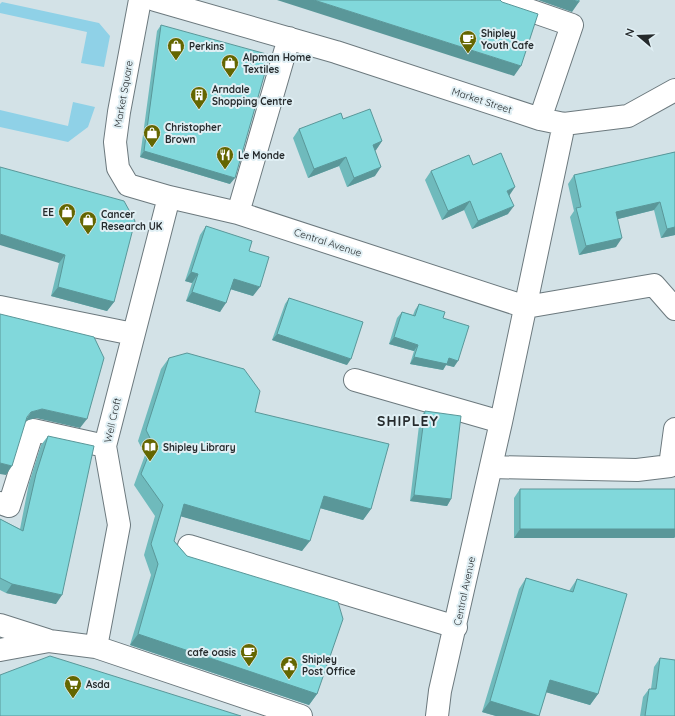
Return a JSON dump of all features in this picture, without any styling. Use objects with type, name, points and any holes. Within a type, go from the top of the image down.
[{"type":"street","name":"Market Square","points":[[128,185],[118,168],[115,142],[119,112],[140,0]]},
{"type":"street","name":"Market Street","points":[[155,0],[289,38],[540,119],[564,124],[628,116],[675,90]]},
{"type":"street","points":[[500,0],[572,26],[540,119]]},
{"type":"street","points":[[238,212],[289,38]]},
{"type":"street","name":"Central Avenue","points":[[437,716],[440,691],[456,627],[501,422],[564,124]]},
{"type":"street","name":"Central Avenue","points":[[128,185],[169,197],[238,212],[526,307],[654,285],[675,310]]},
{"type":"street","name":"Well Croft","points":[[96,647],[119,525],[105,446],[169,197]]},
{"type":"street","points":[[0,307],[133,334]]},
{"type":"street","points":[[355,380],[501,422]]},
{"type":"street","points":[[491,467],[673,470],[675,429]]},
{"type":"street","points":[[0,503],[9,506],[34,430],[105,446]]},
{"type":"street","points":[[189,546],[456,627]]},
{"type":"street","points":[[0,625],[48,641],[96,647],[301,716]]},
{"type":"street","points":[[0,650],[48,641]]},
{"type":"shaded area","points":[[2,2],[99,23],[110,36],[104,67],[81,63],[87,32],[0,13],[0,4]]},
{"type":"shaded area","points":[[73,102],[95,107],[88,127],[68,142],[0,127],[0,110],[68,126]]},
{"type":"building","points":[[314,0],[500,0],[538,14],[521,66]]},
{"type":"building","name":"Arndale Shopping Centre","points":[[161,25],[270,55],[235,178],[144,151]]},
{"type":"building","points":[[370,109],[382,141],[373,145],[381,167],[354,178],[346,157],[314,169],[299,129],[341,113],[343,119]]},
{"type":"building","points":[[675,152],[675,227],[667,229],[660,202],[616,212],[622,238],[586,246],[576,208],[581,207],[574,175]]},
{"type":"building","points":[[501,153],[515,187],[507,191],[514,206],[478,221],[470,201],[448,211],[431,171],[469,155],[473,165]]},
{"type":"building","points":[[0,167],[124,201],[135,221],[114,302],[58,287],[65,255],[0,234]]},
{"type":"building","points":[[206,226],[252,241],[249,251],[269,257],[260,287],[234,279],[226,303],[192,292],[198,274],[191,272]]},
{"type":"building","points":[[289,298],[363,322],[351,359],[277,334]]},
{"type":"building","points":[[419,304],[445,312],[443,318],[469,326],[458,361],[449,358],[447,364],[414,357],[418,345],[394,337],[402,312],[415,316]]},
{"type":"building","points":[[0,314],[94,337],[104,358],[87,419],[42,409],[31,412],[27,417],[12,466],[0,463]]},
{"type":"building","points":[[187,353],[244,369],[260,391],[255,412],[389,444],[371,509],[324,496],[310,541],[184,504],[174,541],[187,556],[338,602],[343,619],[317,694],[138,634],[158,564],[151,544],[163,505],[141,474],[153,444],[146,430],[169,358]]},
{"type":"building","points":[[425,411],[461,416],[451,499],[414,495]]},
{"type":"building","points":[[48,436],[94,446],[62,595],[12,584],[0,578],[0,519],[23,531],[36,474]]},
{"type":"building","points":[[520,489],[675,489],[675,529],[520,529]]},
{"type":"building","points":[[526,578],[573,592],[577,579],[627,594],[598,694],[550,680],[539,716],[490,701]]},
{"type":"building","name":"Asda","points":[[50,656],[241,716],[0,716],[0,675]]},
{"type":"building","points":[[660,658],[675,660],[675,716],[645,716],[649,689],[656,689]]},
{"type":"place","name":"Shipley Youth Cafe","points":[[468,54]]},
{"type":"place","name":"Perkins","points":[[176,61]]},
{"type":"place","name":"Alpman Home Textiles","points":[[230,78]]},
{"type":"place","name":"Arndale Shopping Centre","points":[[199,110]]},
{"type":"place","name":"Christopher Brown","points":[[152,148]]},
{"type":"place","name":"Le Monde","points":[[225,170]]},
{"type":"place","name":"EE","points":[[67,227]]},
{"type":"place","name":"Cancer Research UK","points":[[88,235]]},
{"type":"place","name":"Shipley Library","points":[[150,462]]},
{"type":"place","name":"cafe oasis","points":[[249,667]]},
{"type":"place","name":"Shipley Post Office","points":[[289,680]]},
{"type":"place","name":"Asda","points":[[73,699]]},
{"type":"district","name":"SHIPLEY","points":[[408,421]]}]
